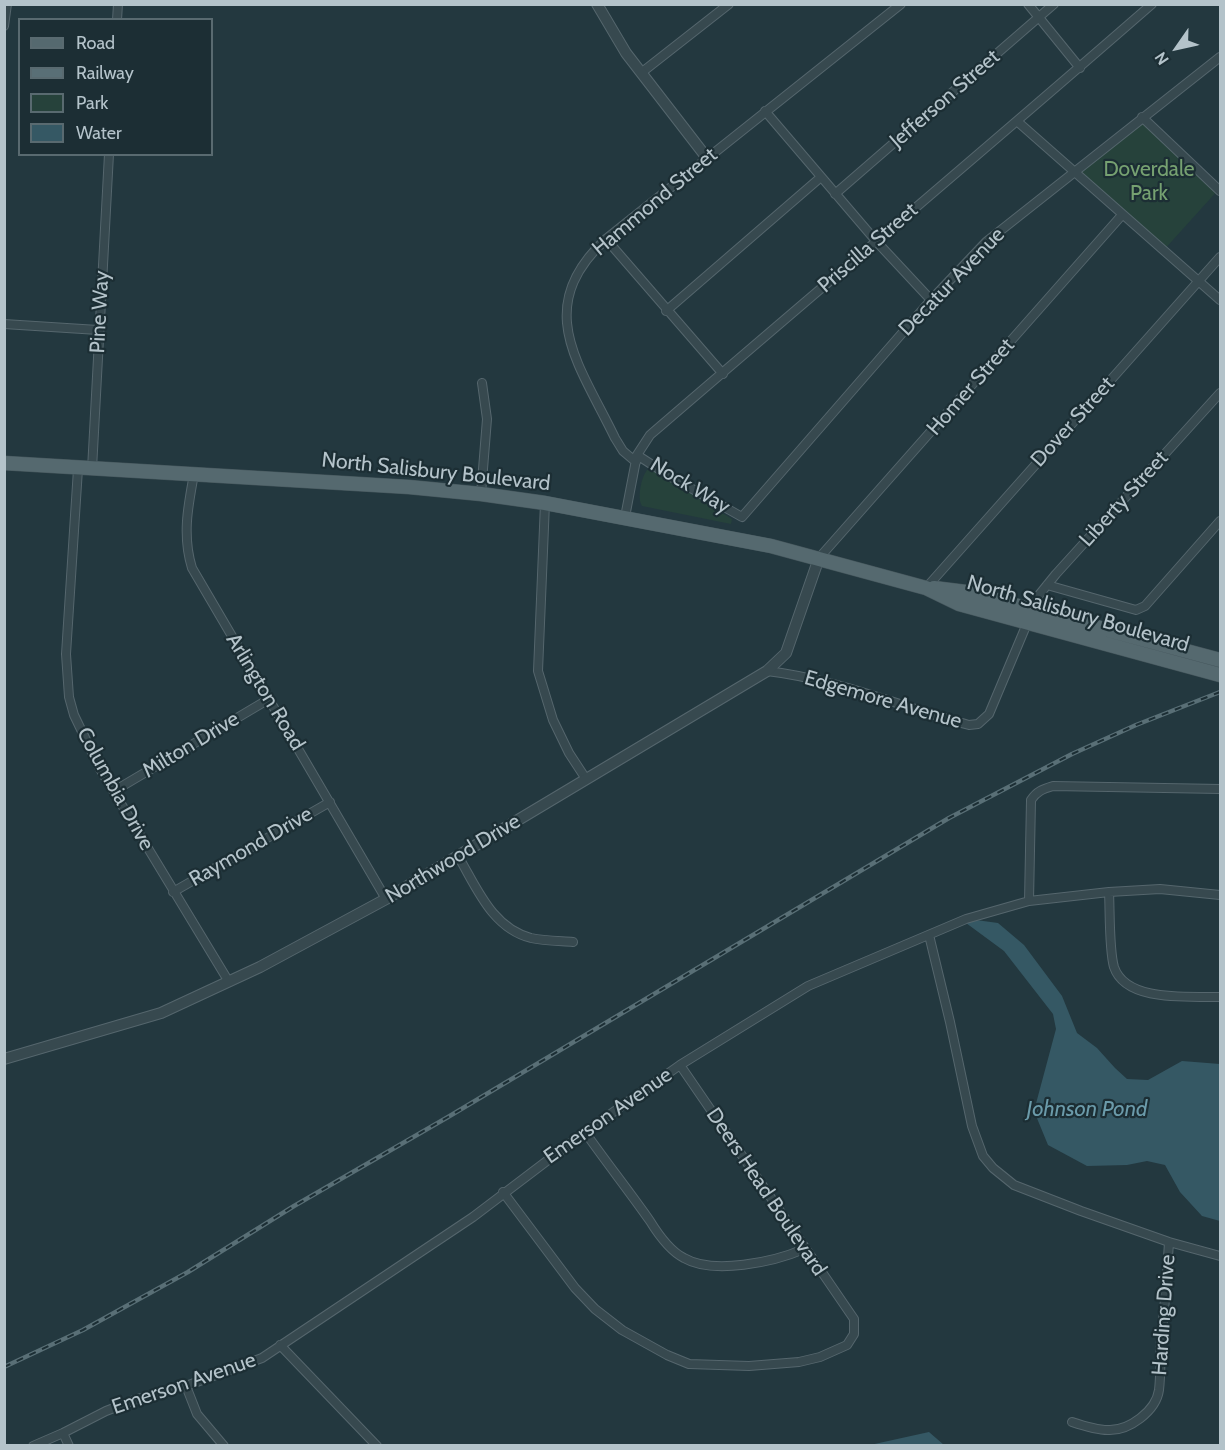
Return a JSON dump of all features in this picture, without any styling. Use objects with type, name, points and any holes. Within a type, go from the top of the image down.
[{"type":"main road","name":"North Salisbury Boulevard","points":[[4,463],[409,487],[545,503],[771,546],[926,588],[966,592],[1030,616],[1221,675]]},
{"type":"main road","name":"North Salisbury Boulevard","points":[[1030,616],[1221,660]]},
{"type":"street","points":[[4,26],[7,4]]},
{"type":"street","points":[[597,4],[614,35],[641,73],[707,158]]},
{"type":"street","points":[[641,73],[729,4]]},
{"type":"street","name":"Hammond Street","points":[[637,458],[623,451],[615,438],[576,358],[566,330],[565,316],[573,282],[592,252],[606,239],[901,4]]},
{"type":"street","points":[[1028,4],[1080,68]]},
{"type":"street","name":"Jefferson Street","points":[[835,194],[1054,4]]},
{"type":"street","name":"Priscilla Street","points":[[625,517],[637,458],[650,435],[1018,122],[1152,4]]},
{"type":"street","name":"Decatur Avenue","points":[[742,517],[931,300],[987,242],[1142,117],[1220,58]]},
{"type":"street","points":[[765,111],[876,241],[931,300]]},
{"type":"street","points":[[1142,117],[1221,191]]},
{"type":"street","points":[[1018,122],[1221,300]]},
{"type":"street","name":"Pine Way","points":[[85,469],[98,330],[109,156]]},
{"type":"street","points":[[666,311],[821,177]]},
{"type":"street","name":"Homer Street","points":[[819,558],[1122,215]]},
{"type":"street","points":[[606,239],[666,311],[723,374]]},
{"type":"street","name":"Dover Street","points":[[926,588],[1221,257]]},
{"type":"street","points":[[4,324],[98,330]]},
{"type":"street","points":[[481,494],[487,419],[482,383]]},
{"type":"street","name":"Liberty Street","points":[[1030,616],[1047,585],[1221,393]]},
{"type":"street","name":"Nock Way","points":[[637,458],[742,517]]},
{"type":"street","name":"Columbia Drive","points":[[85,469],[69,591],[66,678],[74,715],[90,751],[229,982]]},
{"type":"street","name":"Arlington Road","points":[[194,474],[186,515],[186,548],[192,568],[386,898]]},
{"type":"street","points":[[545,503],[538,671],[553,720],[569,753],[586,779]]},
{"type":"street","points":[[1047,585],[1136,610],[1145,606],[1221,521]]},
{"type":"street","name":"Northwood Drive","points":[[4,1059],[161,1013],[309,942],[458,856],[767,671],[786,653],[819,558]]},
{"type":"street","name":"Edgemore Avenue","points":[[767,671],[859,692],[969,725],[978,724],[989,714],[1030,616]]},
{"type":"street","name":"Milton Drive","points":[[114,791],[268,699]]},
{"type":"street","points":[[1029,901],[1031,800],[1042,789],[1053,786],[1221,789]]},
{"type":"street","name":"Raymond Drive","points":[[173,892],[330,802]]},
{"type":"street","points":[[458,856],[492,912],[502,924],[514,932],[532,938],[573,942]]},
{"type":"street","name":"Emerson Avenue","points":[[33,1446],[106,1411],[137,1399],[186,1386],[262,1358],[408,1262],[680,1065],[808,986],[966,919],[1029,901],[1160,889],[1221,895]]},
{"type":"street","points":[[1109,892],[1114,968],[1130,987],[1138,992],[1153,994],[1221,998]]},
{"type":"street","points":[[929,935],[972,1126],[977,1143],[988,1162],[1014,1185],[1169,1242],[1221,1256]]},
{"type":"street","name":"Deers Head Boulevard","points":[[503,1192],[575,1288],[595,1309],[622,1330],[667,1355],[689,1364],[749,1366],[820,1358],[847,1345],[854,1334],[854,1319],[680,1065]]},
{"type":"street","points":[[585,1132],[655,1231],[681,1257],[693,1262],[739,1265],[788,1256],[804,1249]]},
{"type":"street","name":"Harding Drive","points":[[1072,1422],[1110,1431],[1122,1428],[1143,1415],[1159,1392],[1159,1363],[1169,1242]]},
{"type":"street","points":[[280,1345],[377,1446]]},
{"type":"street","points":[[186,1386],[197,1414],[225,1446]]},
{"type":"street","points":[[63,1433],[69,1446]]},
{"type":"green space","name":"Doverdale Park","points":[[1142,117],[1219,189],[1163,251],[1074,173]]},
{"type":"green space","points":[[647,470],[652,470],[732,519],[731,524],[642,506],[640,488]]},
{"type":"water","name":"Johnson Pond","points":[[976,920],[998,923],[1024,945],[1062,996],[1077,1033],[1097,1048],[1127,1079],[1148,1080],[1182,1061],[1220,1064],[1220,1221],[1202,1216],[1180,1192],[1165,1165],[1147,1161],[1127,1165],[1087,1166],[1048,1145],[1034,1111],[1056,1029],[1053,1014],[1004,951],[966,923]]},
{"type":"water","points":[[929,1432],[944,1445],[870,1445]]},
{"type":"railway","points":[[4,1367],[83,1330],[188,1272],[294,1206],[448,1117],[949,818],[1072,754],[1136,725],[1220,692]]}]
